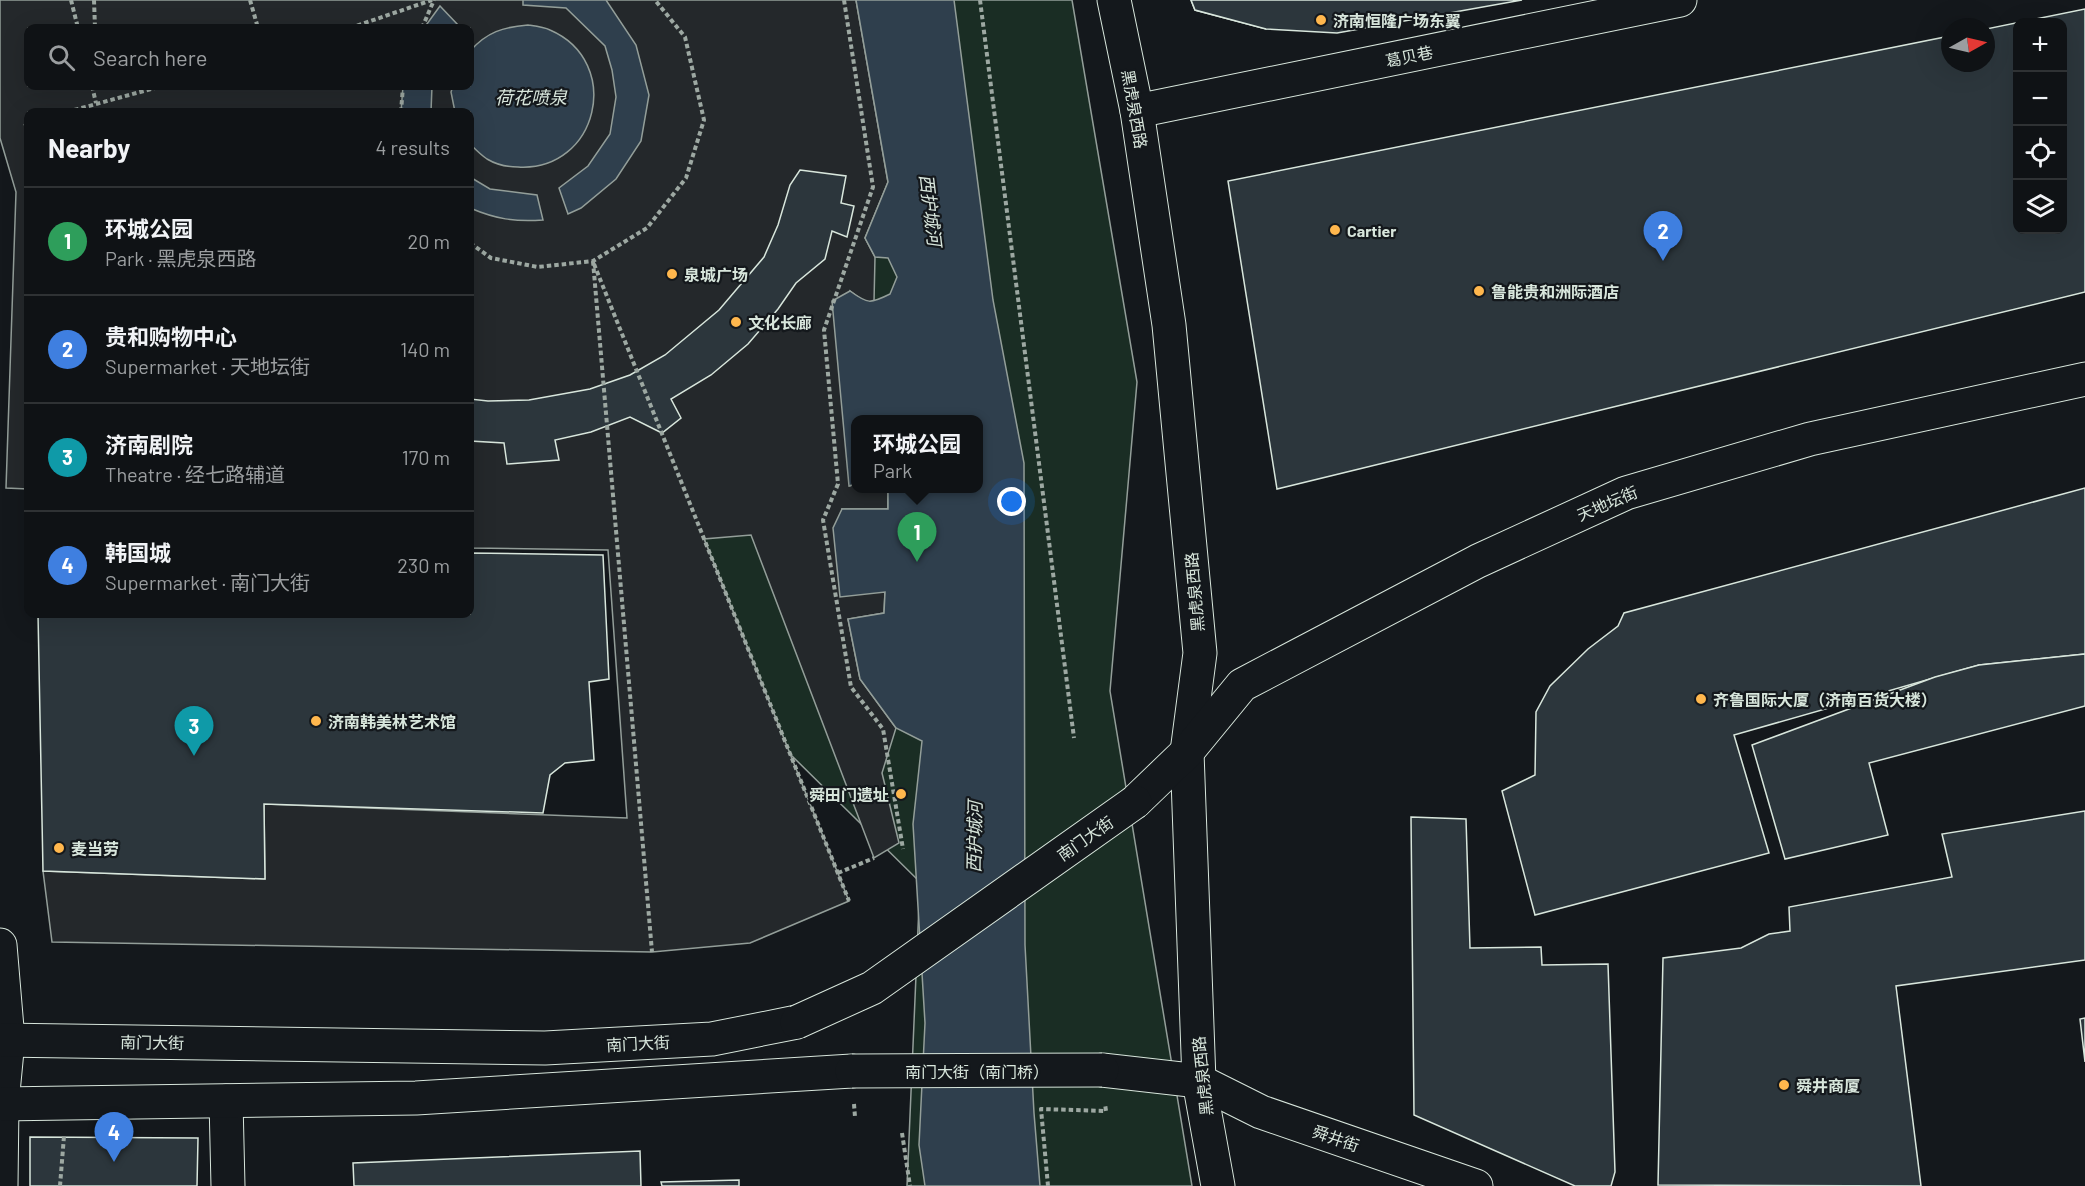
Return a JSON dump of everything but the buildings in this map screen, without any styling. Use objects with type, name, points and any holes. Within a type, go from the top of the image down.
[{"type":"main road","name":"黑虎泉西路","points":[[1114,0],[1137,111],[1169,325],[1200,653],[1187,752],[1199,1080],[1218,1186]]},
{"type":"main road","name":"葛贝巷","points":[[1137,111],[1680,0]]},
{"type":"main road","name":"天地坛街","points":[[1187,752],[1242,685],[1478,561],[1626,493],[1810,439],[2085,379]]},
{"type":"main road","name":"南门大街","points":[[4,1040],[545,1048],[712,1039],[797,1022],[872,988],[1135,802],[1187,752]]},
{"type":"main road","points":[[0,945],[4,1040],[1,1186]]},
{"type":"main road","name":"南门大街（南门桥）","points":[[226,1101],[416,1098],[852,1071],[1103,1083]]},
{"type":"main road","points":[[1103,1083],[1199,1080]]},
{"type":"main road","name":"舜井街","points":[[1199,1080],[1261,1112],[1476,1186]]},
{"type":"main road","points":[[1,1104],[38,1101],[63,1103],[226,1101],[228,1186]]},
{"type":"path","points":[[71,0],[77,24]]},
{"type":"path","points":[[94,0],[94,24]]},
{"type":"path","points":[[250,0],[257,24]]},
{"type":"path","points":[[362,24],[433,0]]},
{"type":"path","points":[[424,24],[433,0]]},
{"type":"path","points":[[474,246],[491,258],[538,267],[593,261],[647,228],[686,178],[704,120],[685,37],[655,0]]},
{"type":"path","points":[[844,0],[873,187],[824,330],[838,484],[823,520],[851,687],[883,729],[903,849]]},
{"type":"path","points":[[980,0],[1074,738]]},
{"type":"path","points":[[94,90],[96,103]]},
{"type":"path","points":[[79,108],[146,90]]},
{"type":"path","points":[[401,108],[403,90]]},
{"type":"path","points":[[593,261],[849,901]]},
{"type":"path","points":[[593,261],[652,952]]},
{"type":"path","points":[[838,873],[874,858]]},
{"type":"path","points":[[1048,1186],[1041,1109],[1106,1111],[1103,1083]]},
{"type":"path","points":[[60,1186],[63,1129]]},
{"type":"path","points":[[902,1133],[910,1186]]},
{"type":"green space","points":[[835,0],[1072,0],[1137,382],[1110,691],[1192,1186],[907,1186],[920,882],[790,754],[662,433]]},
{"type":"shaded area","name":"泉城广场","points":[[0,0],[856,0],[888,182],[865,238],[875,257],[874,302],[865,302],[850,291],[850,486],[851,493],[888,493],[888,509],[842,509],[885,591],[884,613],[848,619],[860,679],[896,728],[882,773],[899,843],[874,858],[751,535],[704,539],[849,901],[750,943],[652,952],[52,942],[43,871],[265,879],[264,804],[627,818],[608,550],[474,548],[474,108],[24,108],[24,489],[6,488],[16,192],[0,138]]},
{"type":"water","points":[[523,0],[606,0],[636,45],[649,95],[641,141],[616,179],[581,208],[568,214],[559,188],[588,166],[610,134],[616,97],[612,70],[605,46],[566,8],[523,5]]},
{"type":"water","name":"西护城河","points":[[856,0],[954,0],[993,300],[1024,463],[1025,945],[1040,1186],[925,1186],[919,1145],[925,1023],[913,824],[922,741],[896,728],[860,679],[848,619],[884,613],[885,592],[840,597],[833,528],[842,509],[888,509],[888,493],[983,493],[983,415],[851,415],[851,485],[849,486],[832,301],[850,291],[869,301],[878,300],[890,294],[897,277],[888,258],[875,257],[865,238],[888,182]]},
{"type":"water","points":[[440,6],[457,24],[427,24]]},
{"type":"water","name":"荷花喷泉","points":[[528,25],[542,27],[573,45],[587,66],[593,89],[592,112],[583,134],[567,152],[545,164],[506,166],[487,159],[474,148],[474,108],[454,108],[452,90],[474,90],[474,47],[489,35],[511,27]]},
{"type":"water","points":[[403,90],[432,90],[431,108],[401,108]]},
{"type":"water","points":[[474,179],[490,189],[537,195],[543,220],[523,221],[488,215],[474,210]]},
{"type":"place","name":"济南恒隆广场东翼","points":[[1321,20]]},
{"type":"place","name":"Cartier","points":[[1335,230]]},
{"type":"place","name":"贵和购物中心","points":[[1663,261]]},
{"type":"place","name":"泉城广场","points":[[672,274]]},
{"type":"place","name":"鲁能贵和洲际酒店","points":[[1479,291]]},
{"type":"place","name":"文化长廊","points":[[736,322]]},
{"type":"place","name":"环城公园","points":[[917,562]]},
{"type":"place","name":"齐鲁国际大厦（济南百货大楼）","points":[[1701,699]]},
{"type":"place","name":"济南韩美林艺术馆","points":[[316,721]]},
{"type":"place","name":"济南剧院","points":[[194,756]]},
{"type":"place","name":"舜田门遗址","points":[[901,794]]},
{"type":"place","name":"麦当劳","points":[[59,848]]},
{"type":"place","name":"舜井商厦","points":[[1784,1085]]},
{"type":"place","name":"韩国城","points":[[114,1162]]}]
